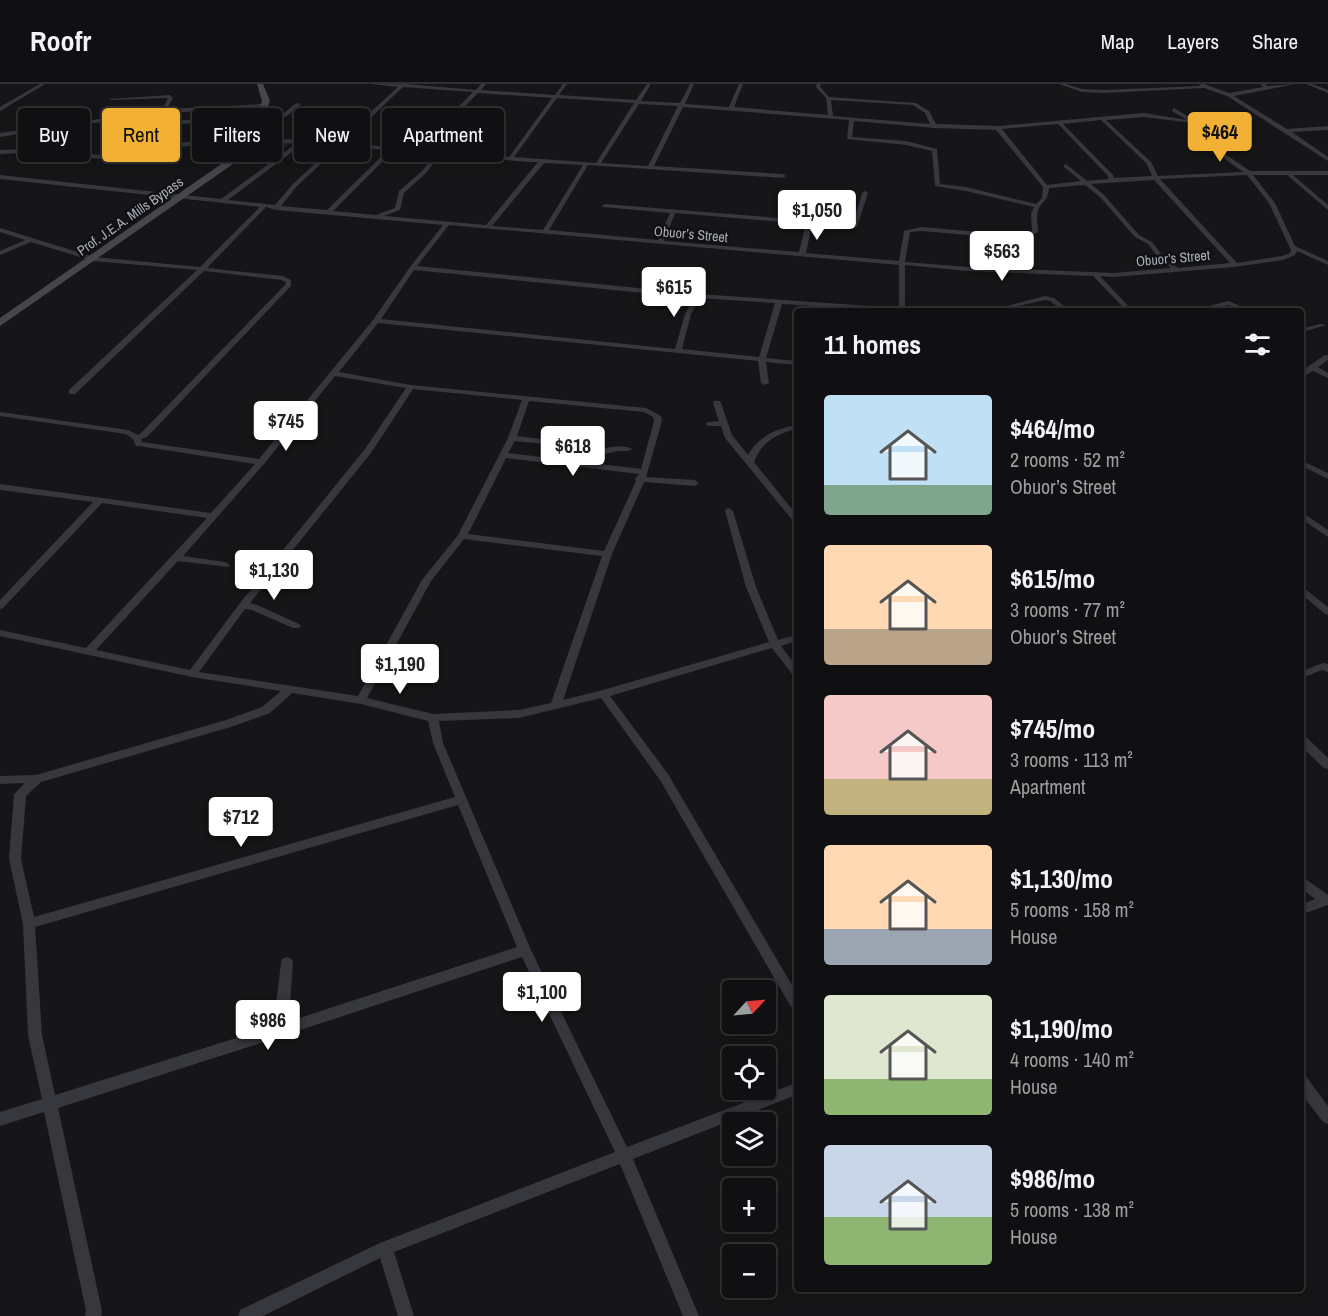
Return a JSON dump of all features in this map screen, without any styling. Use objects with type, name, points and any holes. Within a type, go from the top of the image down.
[{"type":"street","points":[[0,109],[43,84]]},
{"type":"street","points":[[203,84],[225,84]]},
{"type":"street","name":"Prof. J.E.A. Mills Bypass","points":[[260,84],[266,95],[264,106]]},
{"type":"street","points":[[373,84],[731,108],[934,126],[998,128],[1144,115],[1194,122]]},
{"type":"street","points":[[461,108],[484,84]]},
{"type":"street","points":[[511,158],[565,84]]},
{"type":"street","points":[[598,163],[649,84]]},
{"type":"street","points":[[651,166],[692,84]]},
{"type":"street","points":[[731,108],[741,84]]},
{"type":"street","points":[[819,84],[818,87],[828,98],[831,117]]},
{"type":"street","points":[[1060,84],[1072,89],[1098,93],[1179,91],[1202,86],[1229,95],[1328,159]]},
{"type":"street","points":[[1141,84],[1149,90]]},
{"type":"street","points":[[1229,95],[1264,86],[1294,84]]},
{"type":"street","points":[[1308,84],[1328,92]]},
{"type":"street","points":[[370,116],[403,85]]},
{"type":"street","points":[[111,99],[170,96],[166,108]]},
{"type":"street","points":[[828,98],[914,104],[927,112],[934,126]]},
{"type":"street","points":[[282,116],[298,104]]},
{"type":"street","points":[[180,110],[264,106]]},
{"type":"street","points":[[1174,110],[1208,133],[1211,141],[1223,155],[1248,173],[1272,203],[1292,247],[1328,263]]},
{"type":"street","points":[[852,119],[849,138],[906,143],[935,150],[936,183],[939,186],[966,189],[1036,206]]},
{"type":"street","points":[[1101,119],[1149,163],[1156,178],[1235,265]]},
{"type":"street","points":[[0,135],[102,120]]},
{"type":"street","points":[[906,143],[913,124]]},
{"type":"street","points":[[1060,124],[1111,176],[1111,180]]},
{"type":"street","points":[[902,308],[902,262],[907,231],[921,229],[1026,237],[1035,232],[1032,217],[1036,206],[1045,198],[1046,188],[998,128]]},
{"type":"street","points":[[1287,131],[1328,128]]},
{"type":"street","points":[[0,152],[23,151],[130,159],[137,158],[153,147],[192,145]]},
{"type":"street","points":[[221,202],[294,148]]},
{"type":"street","points":[[504,157],[783,176]]},
{"type":"street","points":[[328,213],[382,159]]},
{"type":"street","points":[[486,228],[542,161]]},
{"type":"street","name":"Prof. J.E.A. Mills Bypass","points":[[0,323],[230,162]]},
{"type":"street","points":[[276,208],[295,185],[320,162]]},
{"type":"street","points":[[376,218],[398,209],[401,192],[432,162]]},
{"type":"street","points":[[544,232],[587,163]]},
{"type":"street","points":[[1065,166],[1102,196],[1137,236],[1150,243],[1160,256],[1177,270]]},
{"type":"street","points":[[1046,188],[1111,180],[1248,173],[1328,173]]},
{"type":"street","points":[[1288,173],[1328,208]]},
{"type":"street","name":"Obuor’s Street","points":[[0,177],[263,207],[486,228],[968,269],[1096,276],[1235,265],[1289,256],[1293,254],[1292,247]]},
{"type":"street","points":[[605,206],[673,212],[692,211],[855,226],[865,193]]},
{"type":"street","points":[[72,392],[202,269],[263,207]]},
{"type":"street","points":[[660,243],[673,212]]},
{"type":"street","points":[[802,255],[808,222]]},
{"type":"street","points":[[89,651],[261,462],[376,321],[412,268],[447,224]]},
{"type":"street","points":[[0,230],[93,259],[283,278],[289,281],[288,286],[144,435],[137,438]]},
{"type":"street","points":[[0,253],[30,240]]},
{"type":"street","points":[[412,268],[698,296],[871,308]]},
{"type":"street","points":[[1096,276],[1127,308]]},
{"type":"street","points":[[678,351],[688,314],[698,296]]},
{"type":"street","points":[[1002,308],[1045,298],[1052,299],[1063,308]]},
{"type":"street","points":[[765,383],[762,360],[779,306],[778,302]]},
{"type":"street","points":[[1204,308],[1228,303],[1242,308]]},
{"type":"street","points":[[1304,330],[1325,327],[1328,318]]},
{"type":"street","points":[[376,321],[794,363]]},
{"type":"street","points":[[1304,374],[1328,357]]},
{"type":"street","points":[[1314,368],[1328,376]]},
{"type":"street","points":[[334,373],[411,387],[646,410],[657,416],[658,422],[642,475],[607,554],[556,704]]},
{"type":"street","points":[[192,674],[243,605],[368,451],[411,387]]},
{"type":"street","points":[[361,700],[427,580],[462,536],[512,438],[526,399]]},
{"type":"street","points":[[717,403],[728,436],[794,517]]},
{"type":"street","points":[[0,414],[128,432],[137,438],[139,444],[261,462]]},
{"type":"street","points":[[709,424],[724,423]]},
{"type":"street","points":[[750,462],[754,449],[766,437],[794,428]]},
{"type":"street","points":[[512,438],[566,444],[586,456],[618,449],[628,450]]},
{"type":"street","points":[[504,455],[695,483]]},
{"type":"street","points":[[1304,464],[1328,476]]},
{"type":"street","points":[[0,487],[213,516]]},
{"type":"street","points":[[0,606],[100,500]]},
{"type":"street","points":[[729,511],[751,587],[775,645],[794,669]]},
{"type":"street","points":[[1304,517],[1328,534]]},
{"type":"street","points":[[462,536],[607,554]]},
{"type":"street","points":[[176,558],[225,565]]},
{"type":"street","points":[[1304,591],[1328,612]]},
{"type":"street","points":[[243,605],[254,607],[296,626]]},
{"type":"street","points":[[0,633],[192,674],[361,700],[433,717],[519,714],[603,694],[794,639]]},
{"type":"street","points":[[1304,674],[1323,666],[1328,669]]},
{"type":"street","points":[[93,1316],[35,1035],[29,924],[15,859],[20,794],[31,781],[266,710],[291,688]]},
{"type":"street","points":[[603,694],[664,777],[794,1000]]},
{"type":"street","points":[[433,717],[438,743],[525,950],[623,1154],[691,1316]]},
{"type":"street","points":[[1304,742],[1328,765]]},
{"type":"street","points":[[0,780],[37,779]]},
{"type":"street","points":[[29,924],[461,800]]},
{"type":"street","points":[[1304,883],[1327,900]]},
{"type":"street","points":[[1304,909],[1327,900]]},
{"type":"street","points":[[0,1119],[270,1034],[525,950]]},
{"type":"street","points":[[270,1034],[283,1004],[287,963]]},
{"type":"street","points":[[1304,1085],[1328,1118]]},
{"type":"street","points":[[246,1316],[385,1248],[794,1090]]},
{"type":"street","points":[[385,1248],[405,1316]]},
{"type":"shaded area","points":[[282,143],[291,143],[282,150]]}]
